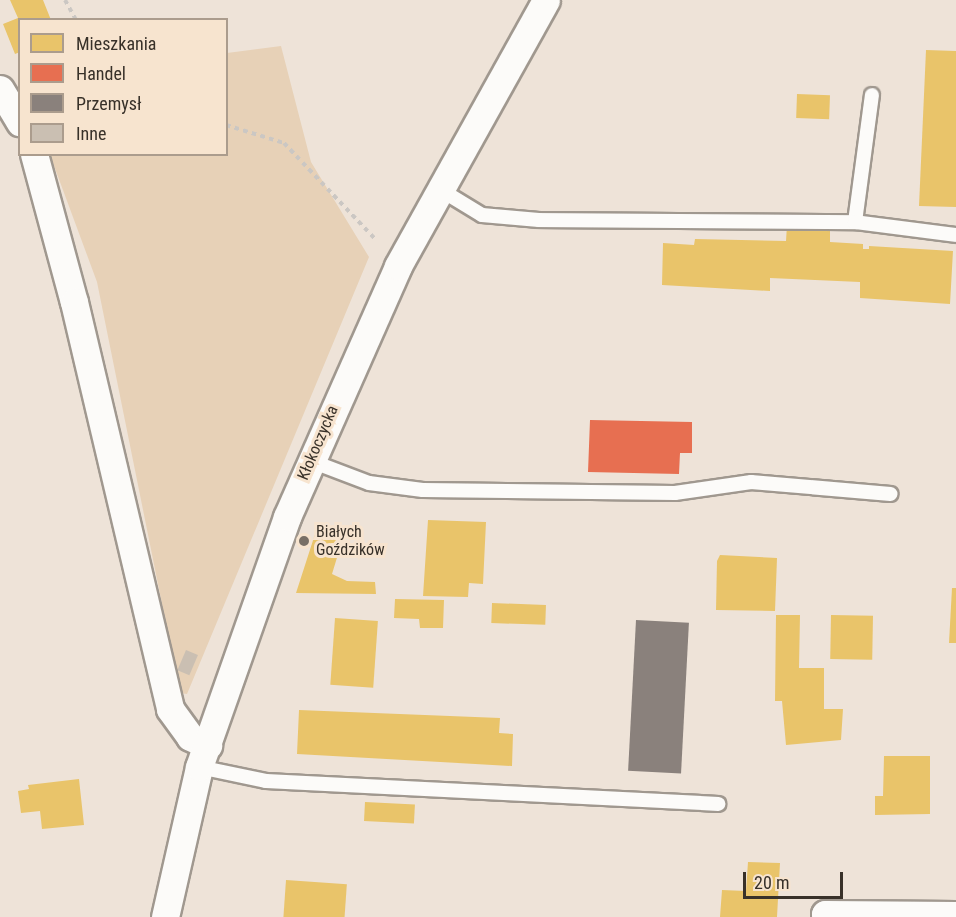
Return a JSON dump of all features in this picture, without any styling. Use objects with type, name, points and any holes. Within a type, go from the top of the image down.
[{"type":"street","name":"Kłokoczycka","points":[[165,917],[204,756],[287,517],[351,365],[398,266],[546,0]]},
{"type":"street","points":[[0,89],[18,119]]},
{"type":"street","points":[[35,156],[75,302],[170,709],[204,756]]},
{"type":"street","points":[[826,917],[825,914],[956,915]]},
{"type":"lane","points":[[855,222],[872,95]]},
{"type":"lane","points":[[441,190],[482,215],[539,220],[855,222],[956,235]]},
{"type":"lane","points":[[311,461],[369,483],[423,490],[675,493],[751,482],[890,494]]},
{"type":"lane","points":[[204,756],[266,781],[718,804]]},
{"type":"path","points":[[65,0],[74,18]]},
{"type":"path","points":[[228,125],[284,143],[398,266]]},
{"type":"shaded area","points":[[281,46],[311,162],[369,257],[187,694],[180,693],[97,282],[50,156],[228,156],[228,53]]},
{"type":"building: Mieszkania","points":[[10,0],[43,0],[50,18],[18,18]]},
{"type":"building: Mieszkania","points":[[18,18],[18,53],[15,54],[3,24]]},
{"type":"building: Mieszkania","points":[[926,50],[956,51],[956,207],[919,206]]},
{"type":"building: Mieszkania","points":[[797,94],[830,95],[829,119],[796,118]]},
{"type":"building: Mieszkania","points":[[787,225],[830,227],[830,242],[863,244],[863,249],[869,249],[869,246],[953,251],[950,304],[860,298],[860,282],[770,278],[770,291],[662,285],[663,243],[694,245],[695,239],[786,241]]},
{"type":"building: Mieszkania","points":[[428,520],[486,522],[483,584],[469,583],[468,597],[423,596]]},
{"type":"building: Mieszkania","points":[[317,528],[343,538],[332,574],[347,581],[375,582],[376,594],[296,593]]},
{"type":"building: Mieszkania","points":[[720,555],[777,558],[775,611],[716,610],[717,561]]},
{"type":"building: Mieszkania","points":[[952,588],[956,588],[956,643],[949,643]]},
{"type":"building: Mieszkania","points":[[395,599],[444,600],[443,628],[420,628],[419,619],[394,618]]},
{"type":"building: Mieszkania","points":[[492,603],[546,605],[545,625],[491,623]]},
{"type":"building: Mieszkania","points":[[776,615],[800,615],[799,668],[824,668],[824,709],[843,709],[841,740],[786,745],[782,701],[775,701]]},
{"type":"building: Mieszkania","points":[[831,615],[873,616],[872,660],[830,659]]},
{"type":"building: Mieszkania","points":[[335,618],[378,621],[373,688],[330,685]]},
{"type":"building: Mieszkania","points":[[299,710],[500,718],[499,733],[513,734],[512,766],[297,754]]},
{"type":"building: Mieszkania","points":[[884,756],[930,756],[930,814],[875,815],[875,796],[883,796]]},
{"type":"building: Mieszkania","points":[[79,779],[84,825],[42,829],[40,811],[21,813],[18,791],[29,789],[28,785]]},
{"type":"building: Mieszkania","points":[[365,802],[415,805],[414,824],[364,821]]},
{"type":"building: Mieszkania","points":[[748,862],[780,863],[777,917],[720,917],[722,890],[746,891]]},
{"type":"building: Mieszkania","points":[[286,880],[347,884],[345,917],[283,917]]},
{"type":"building: Handel","points":[[590,420],[692,422],[692,453],[680,453],[679,474],[588,472]]},
{"type":"building: Przemysł","points":[[636,620],[689,623],[681,774],[628,771]]},
{"type":"building: Inne","points":[[186,650],[198,655],[189,675],[177,670]]},
{"type":"place","name":"Białych Goździków","points":[[304,541]]}]
